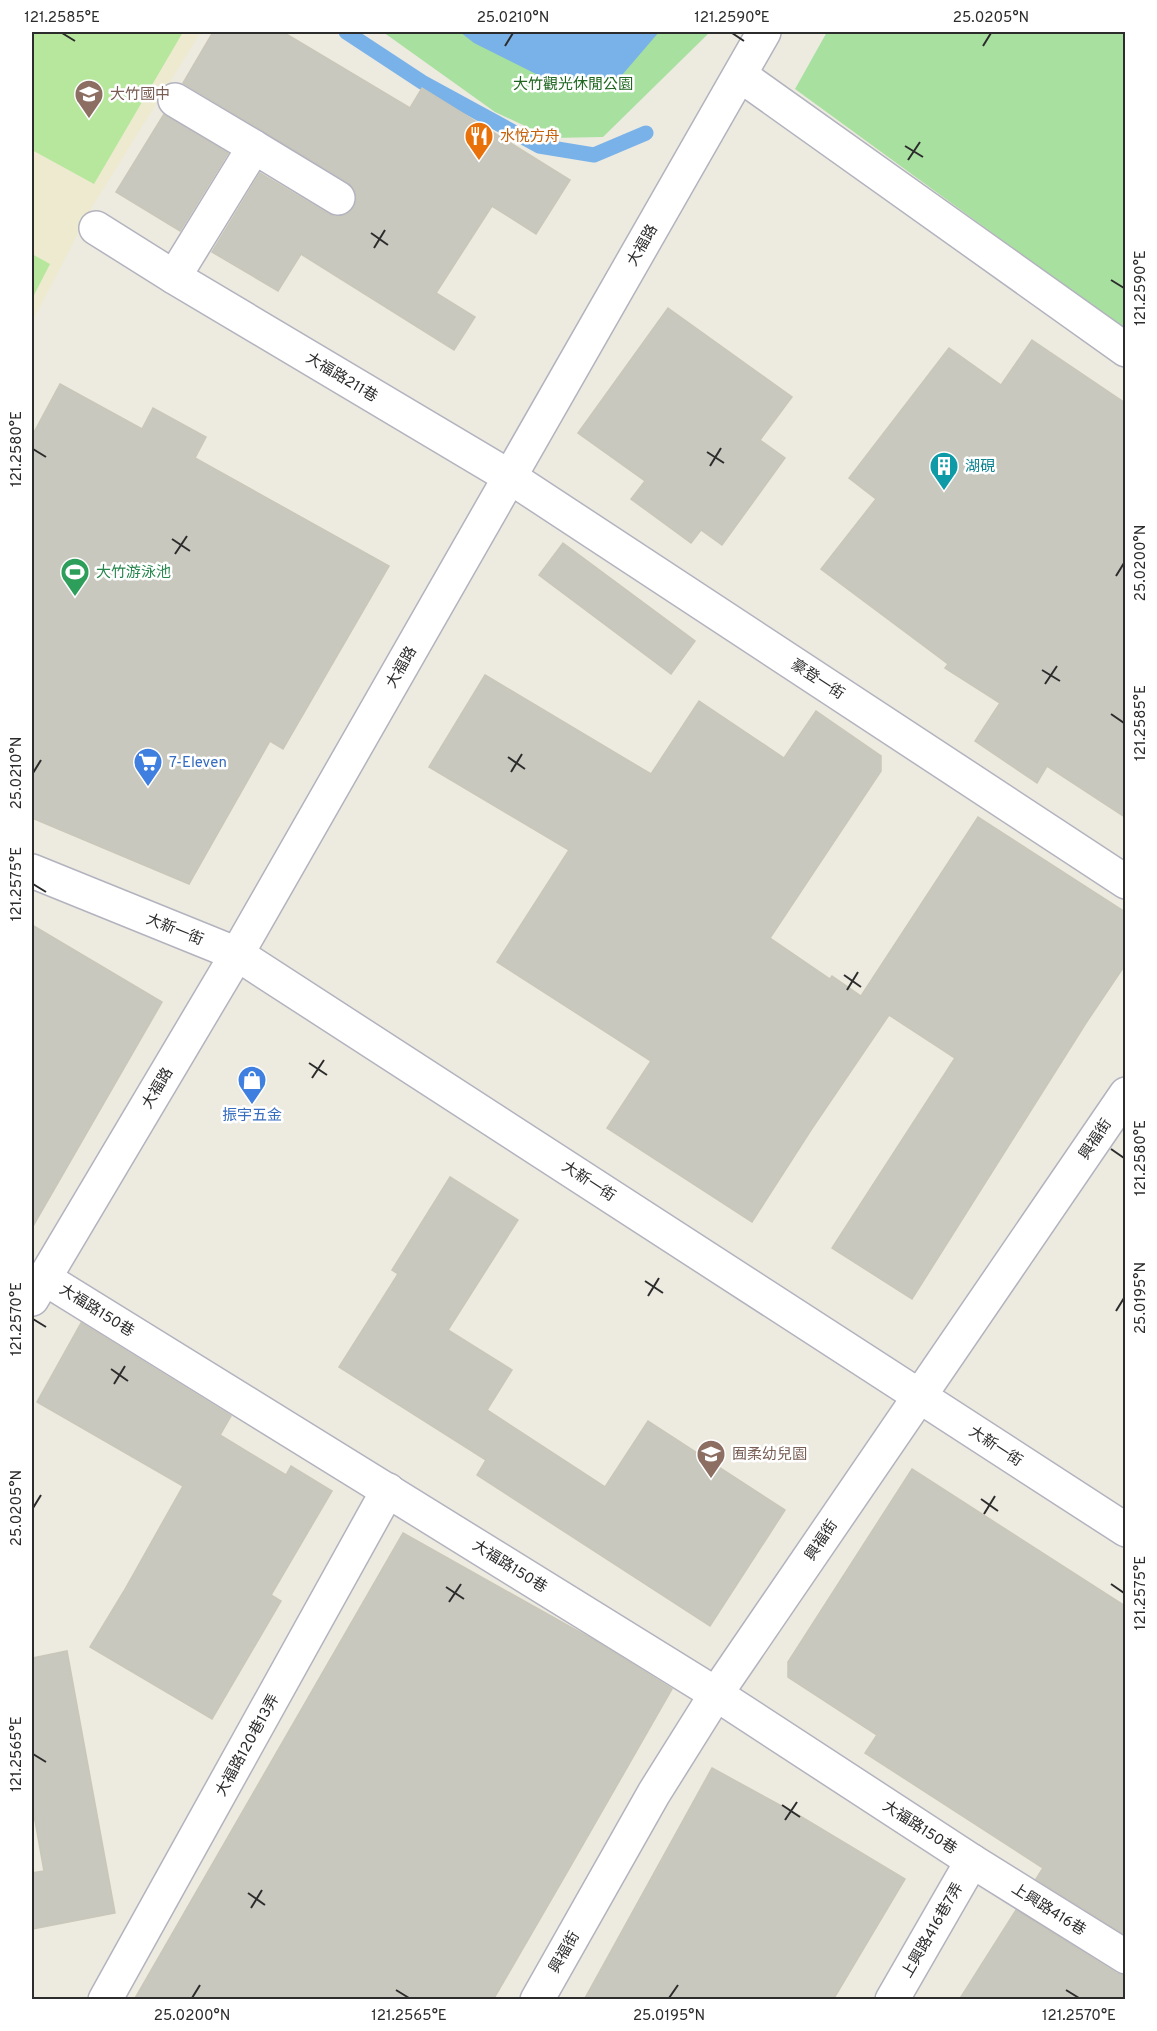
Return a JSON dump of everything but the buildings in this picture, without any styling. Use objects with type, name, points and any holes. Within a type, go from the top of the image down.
[{"type":"street","name":"大福路","points":[[38,1288],[237,954],[764,32]]},
{"type":"street","points":[[740,75],[1125,350]]},
{"type":"street","points":[[175,100],[338,198]]},
{"type":"street","points":[[174,277],[254,147]]},
{"type":"street","name":"大福路211巷","points":[[96,228],[510,477]]},
{"type":"street","name":"豪登一街","points":[[510,477],[1125,882]]},
{"type":"street","name":"大新一街","points":[[32,871],[237,954],[1125,1530]]},
{"type":"street","name":"興福街","points":[[537,2000],[654,1793],[716,1694],[1125,1094]]},
{"type":"street","name":"大福路150巷","points":[[38,1288],[388,1490],[716,1694],[972,1861]]},
{"type":"street","name":"大福路120巷13弄","points":[[105,2000],[388,1490]]},
{"type":"street","name":"上興路416巷","points":[[972,1861],[1125,1958]]},
{"type":"street","name":"上興路416巷7弄","points":[[892,2000],[972,1861]]},
{"type":"shaded area","name":"大竹國中","points":[[32,32],[201,32],[92,207],[32,322]]},
{"type":"green space","name":"大竹國中","points":[[32,32],[183,32],[94,184],[32,150]]},
{"type":"green space","name":"大竹觀光休閒公園","points":[[383,32],[710,32],[603,137],[551,138],[495,112]]},
{"type":"green space","points":[[827,32],[1125,32],[1125,330],[795,89]]},
{"type":"green space","points":[[32,254],[50,264],[32,299]]},
{"type":"water","points":[[460,32],[659,32],[610,89],[552,82],[474,43]]},
{"type":"waterway","points":[[346,32],[422,82],[539,146],[594,155],[646,133]]},
{"type":"place","name":"大竹國中","points":[[89,120]]},
{"type":"place","name":"水悅方舟","points":[[479,162]]},
{"type":"place","name":"湖硯","points":[[944,492]]},
{"type":"place","name":"大竹游泳池","points":[[75,598]]},
{"type":"place","name":"7-Eleven","points":[[148,788]]},
{"type":"place","name":"振宇五金","points":[[252,1106]]},
{"type":"place","name":"囿柔幼兒園","points":[[711,1480]]}]
